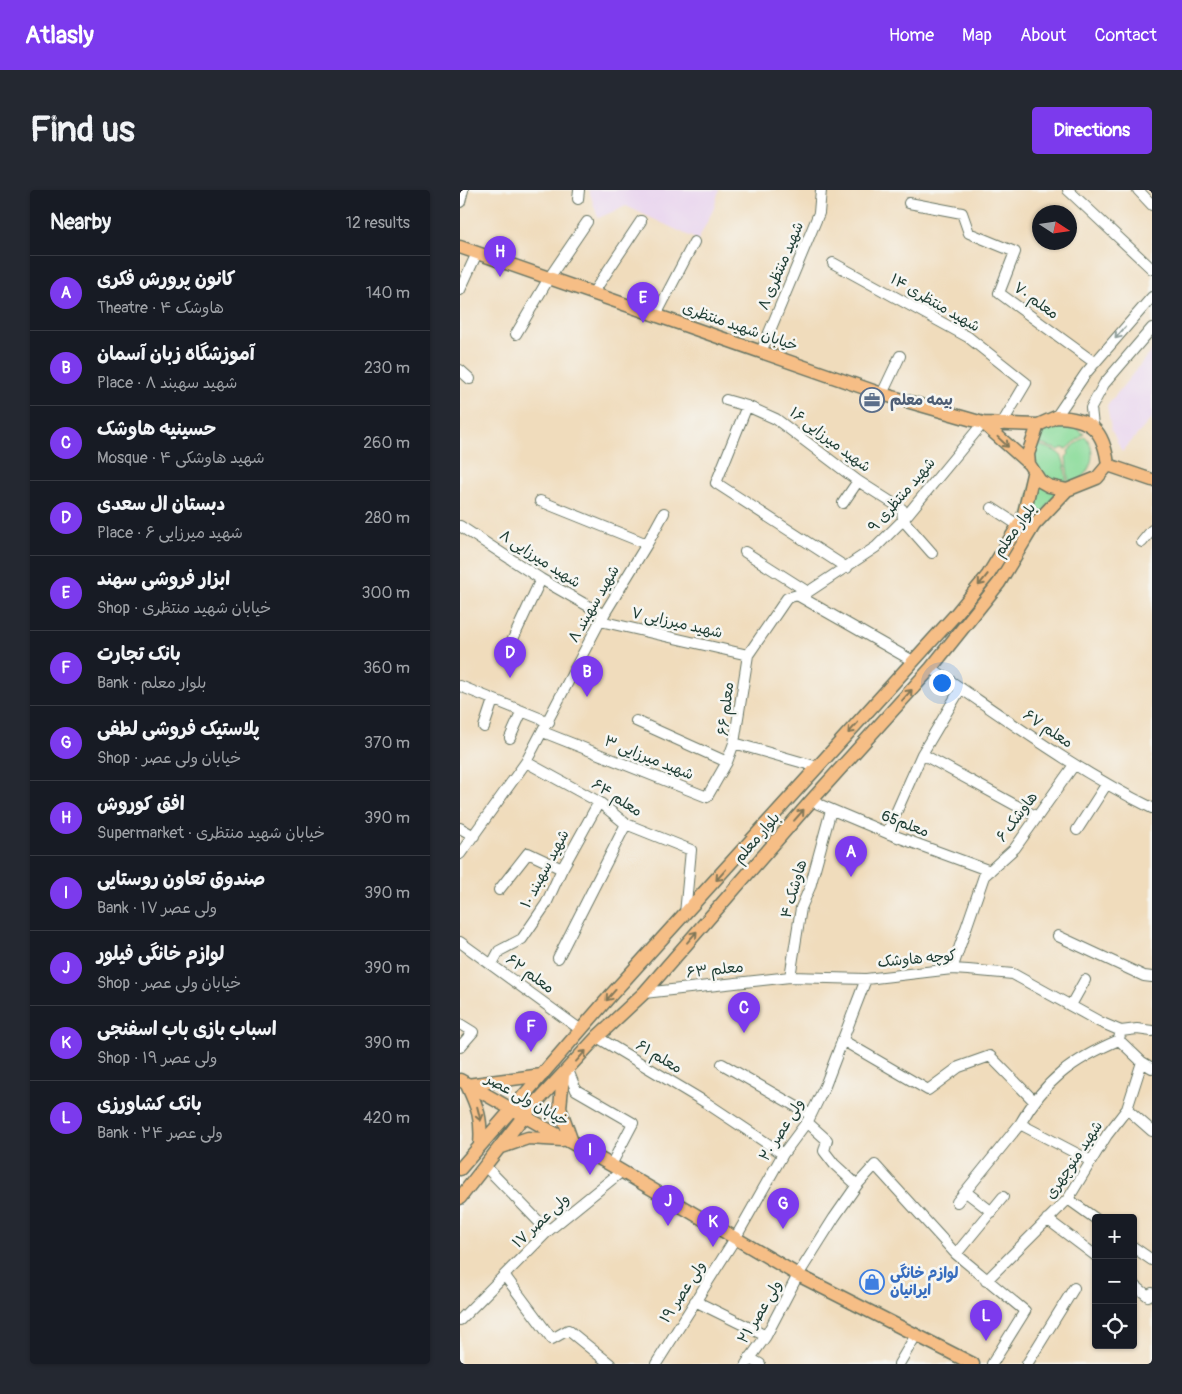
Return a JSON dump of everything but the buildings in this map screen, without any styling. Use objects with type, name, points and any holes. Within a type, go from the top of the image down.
[{"type":"main road","name":"خیابان شهید منتظری","points":[[460,247],[882,394],[983,423]]},
{"type":"main road","points":[[1056,417],[1075,418],[1093,426],[1101,434],[1106,448],[1108,465],[1097,478],[1066,490],[1049,486],[983,423],[1038,425],[1056,417]]},
{"type":"main road","points":[[1031,469],[1030,444],[1038,425]]},
{"type":"main road","points":[[1108,465],[1152,480]]},
{"type":"main road","name":"بلوار معلم","points":[[460,1169],[510,1109],[544,1074],[581,1030],[913,661],[988,574],[1023,518],[1031,469]]},
{"type":"main road","name":"بلوار معلم","points":[[464,1194],[523,1117],[597,1038],[644,993],[811,801],[931,668],[999,583],[1034,525],[1066,490]]},
{"type":"main road","points":[[480,1145],[481,1123],[478,1106],[463,1082],[544,1074],[549,1080],[563,1076],[560,1108],[571,1142],[528,1138],[498,1148]]},
{"type":"main road","name":"خیابان ولی عصر","points":[[463,1082],[736,1237],[798,1275],[973,1364]]},
{"type":"main road","points":[[460,1176],[464,1178],[464,1194]]},
{"type":"street","points":[[460,202],[463,190]]},
{"type":"street","name":"شهید منتظری ۸","points":[[761,352],[819,213],[821,190]]},
{"type":"street","points":[[1068,190],[1152,269]]},
{"type":"street","points":[[1138,190],[1152,205]]},
{"type":"street","name":"معلم ۷۰","points":[[909,203],[962,213],[970,233],[1015,252],[999,293],[1094,363]]},
{"type":"street","points":[[593,293],[641,221]]},
{"type":"street","points":[[516,334],[549,278],[587,222]]},
{"type":"street","points":[[656,315],[694,242]]},
{"type":"street","points":[[460,290],[477,252]]},
{"type":"street","name":"شهید منتظری ۱۴","points":[[833,262],[968,337],[1026,383],[1002,424]]},
{"type":"street","points":[[1056,417],[1094,363],[1152,297]]},
{"type":"street","points":[[1093,426],[1091,408],[1104,384],[1152,328]]},
{"type":"street","points":[[882,394],[900,356]]},
{"type":"street","points":[[460,370],[470,379]]},
{"type":"street","name":"شهید میرزایی ۱۶","points":[[726,400],[747,406],[776,419],[858,481],[902,509],[903,520]]},
{"type":"street","points":[[747,406],[716,483],[847,568]]},
{"type":"street","name":"شهید منتظری ۹","points":[[748,655],[787,598],[802,593],[847,568],[876,547],[903,520],[983,423]]},
{"type":"street","points":[[843,503],[858,481]]},
{"type":"street","points":[[540,501],[647,544]]},
{"type":"street","points":[[992,508],[1018,526]]},
{"type":"street","name":"شهید سهبند ۸","points":[[460,854],[526,762],[602,618],[664,513]]},
{"type":"street","points":[[903,520],[932,553]]},
{"type":"street","name":"شهید میرزایی ۸","points":[[460,526],[602,618]]},
{"type":"street","points":[[1142,542],[1152,530]]},
{"type":"street","points":[[745,552],[802,593],[913,661]]},
{"type":"street","points":[[513,639],[541,579]]},
{"type":"street","name":"شهید میرزایی ۷","points":[[602,618],[748,655]]},
{"type":"street","name":"معلم ۶۶","points":[[748,655],[734,743],[818,767]]},
{"type":"street","name":"معلم ۶۷","points":[[931,668],[1074,765],[1106,785],[1152,808]]},
{"type":"street","points":[[460,686],[548,722]]},
{"type":"street","points":[[887,833],[922,754],[961,688]]},
{"type":"street","points":[[484,727],[493,700]]},
{"type":"street","points":[[510,738],[522,711]]},
{"type":"street","points":[[636,720],[727,762],[734,743]]},
{"type":"street","name":"شهید میرزایی ۳","points":[[543,732],[707,797],[727,762]]},
{"type":"street","points":[[922,754],[1037,816]]},
{"type":"street","name":"معلم ۶۴","points":[[526,762],[599,802],[626,824],[691,850],[685,914]]},
{"type":"street","name":"هاوشک ۶","points":[[952,969],[984,876],[1015,848],[1074,765]]},
{"type":"street","points":[[1077,830],[1106,785]]},
{"type":"street","name":"معلم65","points":[[811,801],[887,833],[990,872]]},
{"type":"street","name":"شهید سهبند ۱۰","points":[[492,964],[499,951],[522,939],[546,904],[562,869],[599,802]]},
{"type":"street","name":"هاوشک ۴","points":[[790,978],[801,908],[810,887],[831,810]]},
{"type":"street","points":[[558,958],[626,824]]},
{"type":"street","points":[[460,828],[474,836]]},
{"type":"street","points":[[499,890],[528,853],[562,869]]},
{"type":"street","points":[[1058,936],[1144,976],[1152,977]]},
{"type":"street","name":"معلم ۶۲","points":[[460,942],[581,1030]]},
{"type":"street","name":"کوچه هاوشک","points":[[790,978],[866,978],[952,969],[1013,974],[1071,1005],[1120,1036],[1142,1062],[1152,1068]]},
{"type":"street","name":"معلم ۶۳","points":[[644,993],[790,978]]},
{"type":"street","name":"ولی عصر ۲۰","points":[[736,1237],[783,1154],[809,1119],[866,978]]},
{"type":"street","points":[[1071,1005],[1085,980]]},
{"type":"street","points":[[460,1024],[473,1032],[460,1047]]},
{"type":"street","points":[[957,1202],[1020,1124],[1034,1101],[1060,1072],[1120,1036],[1136,1029],[1152,1030]]},
{"type":"street","name":"معلم ۶۱","points":[[597,1038],[705,1102],[783,1154]]},
{"type":"street","points":[[842,1040],[928,1090],[959,1067],[990,1056],[1034,1101]]},
{"type":"street","name":"شهید منوچهری","points":[[986,1281],[1068,1199],[1091,1161],[1127,1109],[1142,1062]]},
{"type":"street","points":[[722,1064],[809,1119],[827,1140],[824,1151],[834,1164],[857,1185]]},
{"type":"street","points":[[563,1076],[576,1090],[633,1123],[616,1168]]},
{"type":"street","points":[[1127,1109],[1152,1131]]},
{"type":"street","points":[[1020,1124],[1091,1161]]},
{"type":"street","name":"ولی عصر ۲۱","points":[[748,1361],[766,1336],[798,1275],[857,1185],[875,1165],[956,1254]]},
{"type":"street","points":[[485,1166],[548,1231]]},
{"type":"street","name":"ولی عصر ۱۷","points":[[460,1320],[506,1276],[548,1231],[616,1168]]},
{"type":"street","points":[[966,1192],[992,1212]]},
{"type":"street","points":[[992,1364],[1025,1311],[986,1281],[956,1254],[1003,1197]]},
{"type":"street","points":[[1068,1199],[1092,1216]]},
{"type":"street","points":[[1047,1219],[1092,1253]]},
{"type":"street","name":"ولی عصر ۱۹","points":[[656,1364],[736,1237]]},
{"type":"street","points":[[1137,1249],[1152,1260]]},
{"type":"street","points":[[506,1276],[552,1338],[568,1330],[610,1364]]},
{"type":"street","points":[[1137,1287],[1148,1296],[1152,1293]]},
{"type":"street","points":[[1027,1364],[1074,1288]]},
{"type":"street","points":[[695,1301],[766,1336]]},
{"type":"street","points":[[898,1364],[916,1335]]},
{"type":"street","points":[[748,1361],[760,1364]]},
{"type":"shaded area","points":[[589,190],[719,190],[714,208],[698,240],[626,206],[598,218]]},
{"type":"shaded area","points":[[1152,350],[1152,418],[1122,452],[1111,429],[1107,406]]},
{"type":"green space","points":[[1062,423],[1072,425],[1084,434],[1067,449],[1062,448],[1059,450],[1032,441],[1042,429]]},
{"type":"green space","points":[[1085,436],[1092,451],[1090,465],[1082,477],[1069,486],[1066,457],[1069,454],[1068,451]]},
{"type":"green space","points":[[1032,443],[1051,449],[1061,456],[1065,466],[1067,486],[1059,488],[1033,473]]},
{"type":"green space","points":[[1034,475],[1059,489],[1034,525],[1024,518]]},
{"type":"place","name":"افق کوروش","points":[[500,277]]},
{"type":"place","name":"ابزار فروشی سهند","points":[[643,323]]},
{"type":"place","name":"بیمه معلم","points":[[872,400]]},
{"type":"place","name":"دبستان ال سعدی","points":[[510,678]]},
{"type":"place","name":"آموزشگاه زبان آسمان","points":[[587,697]]},
{"type":"place","name":"کانون پرورش فکری","points":[[851,877]]},
{"type":"place","name":"حسینیه هاوشک","points":[[744,1033]]},
{"type":"place","name":"بانک تجارت","points":[[531,1052]]},
{"type":"place","name":"صندوق تعاون روستایی","points":[[590,1175]]},
{"type":"place","name":"لوازم خانگی فیلور","points":[[668,1226]]},
{"type":"place","name":"پلاستیک فروشی لطفی","points":[[783,1229]]},
{"type":"place","name":"اسباب بازی باب اسفنجی","points":[[713,1247]]},
{"type":"place","name":"لوازم خانگی ایرانیان","points":[[872,1282]]},
{"type":"place","name":"بانک کشاورزی","points":[[986,1341]]}]
